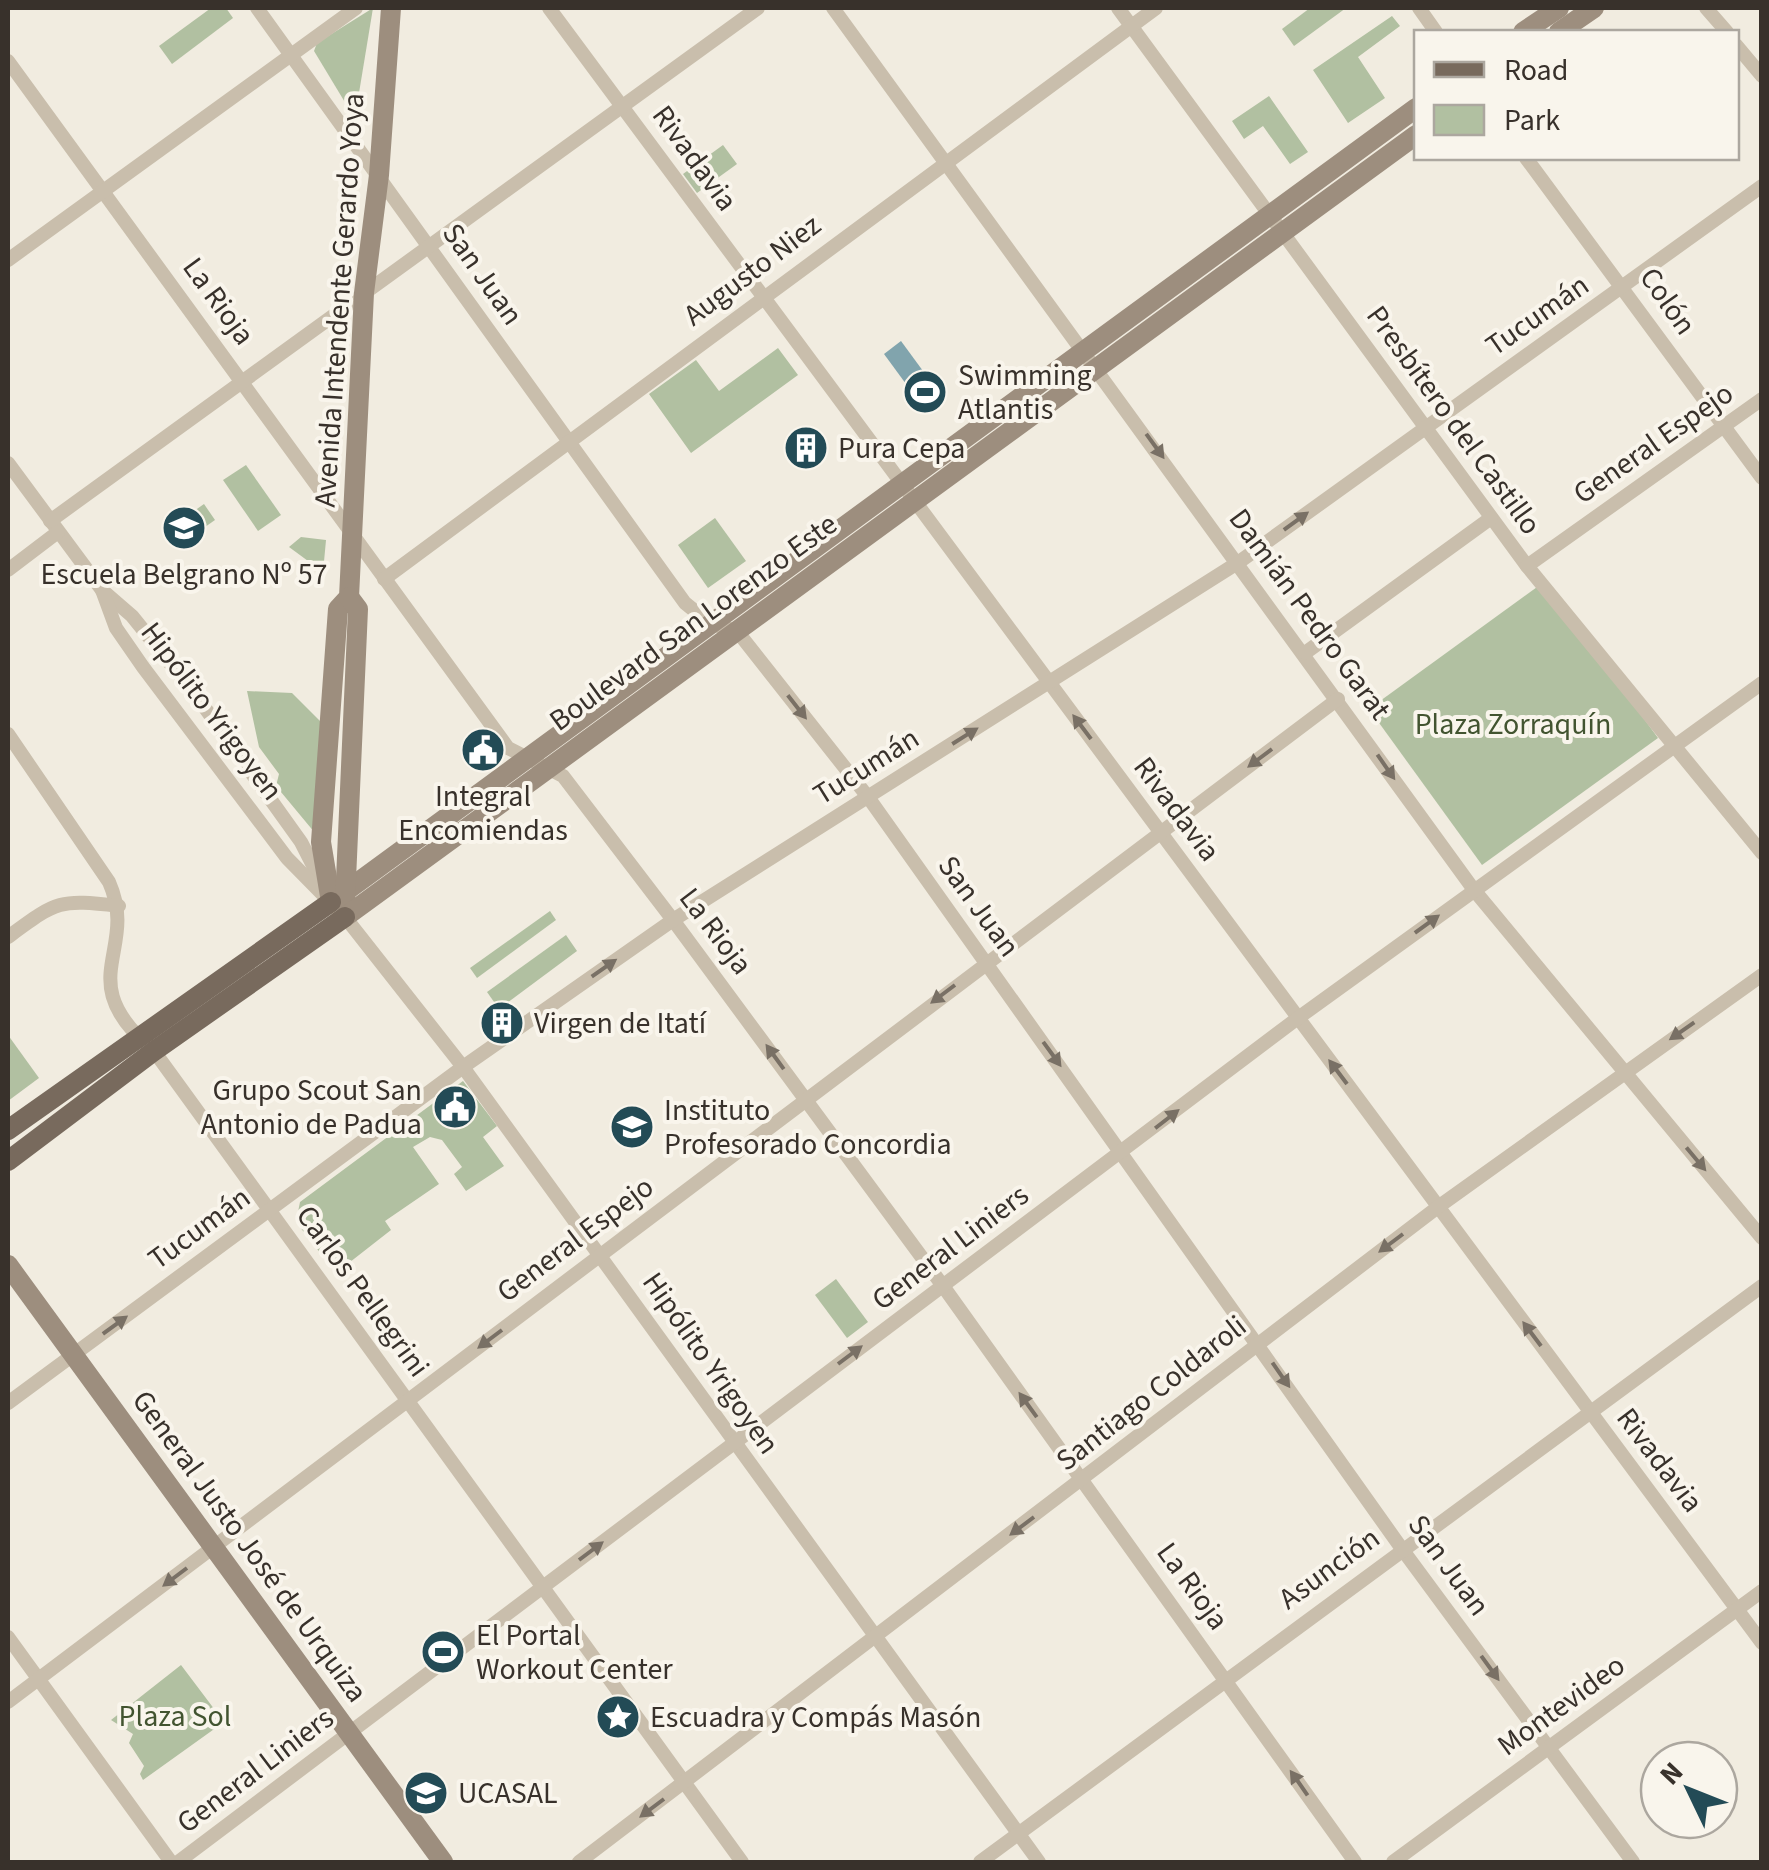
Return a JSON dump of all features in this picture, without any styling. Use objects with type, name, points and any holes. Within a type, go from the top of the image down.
[{"type":"main road","name":"Avenida Intendente Gerardo Yoya","points":[[340,904],[321,842],[338,608],[349,598],[364,293],[379,176],[391,8]]},
{"type":"main road","points":[[1526,30],[1559,8]]},
{"type":"main road","points":[[1562,30],[1594,8]]},
{"type":"main road","name":"Boulevard San Lorenzo Este","points":[[8,1130],[136,1036],[548,764],[737,631],[1083,351],[1414,109]]},
{"type":"main road","name":"Boulevard San Lorenzo Este","points":[[8,1161],[526,759],[711,624],[908,490],[1098,368],[1414,136]]},
{"type":"main road","name":"General Justo José de Urquiza","points":[[8,1265],[443,1862]]},
{"type":"street","name":"San Juan","points":[[257,8],[686,603],[711,624],[737,631],[868,797],[1402,1548],[1633,1862]]},
{"type":"street","points":[[8,260],[356,8]]},
{"type":"street","name":"Rivadavia","points":[[549,8],[1762,1643]]},
{"type":"street","points":[[8,570],[54,527],[243,381],[758,8]]},
{"type":"street","name":"Damián Pedro Garat","points":[[833,8],[1474,890],[1762,1238]]},
{"type":"street","name":"Presbítero del Castillo","points":[[1118,8],[1527,566],[1762,853]]},
{"type":"street","name":"Augusto Niez","points":[[384,579],[1156,8]]},
{"type":"street","points":[[1419,8],[1435,30]]},
{"type":"street","points":[[1706,8],[1724,30]]},
{"type":"street","points":[[1739,49],[1762,76]]},
{"type":"street","name":"La Rioja","points":[[8,61],[508,748],[526,759]]},
{"type":"street","name":"Colón","points":[[1528,160],[1625,287],[1722,428],[1762,478]]},
{"type":"street","name":"Tucumán","points":[[8,1402],[463,1067],[673,920],[1239,562],[1762,186]]},
{"type":"street","name":"General Espejo","points":[[1527,566],[1762,400]]},
{"type":"street","name":"Hipólito Yrigoyen","points":[[8,462],[102,590],[132,616],[195,694],[302,842],[340,904],[602,1254],[732,1445],[878,1635],[1039,1862]]},
{"type":"street","points":[[1305,653],[1491,518]]},
{"type":"street","name":"Hipólito Yrigoyen","points":[[102,590],[116,628],[286,858],[340,904]]},
{"type":"street","name":"General Liniers","points":[[174,1862],[350,1734],[1298,1018],[1672,744],[1762,683]]},
{"type":"street","name":"General Espejo","points":[[8,1702],[985,962],[1338,700]]},
{"type":"street","points":[[8,734],[108,882],[119,906]]},
{"type":"street","points":[[526,759],[548,764]]},
{"type":"street","name":"La Rioja","points":[[548,764],[563,776],[805,1098],[1355,1862]]},
{"type":"street","points":[[8,937],[50,906],[68,900],[119,906]]},
{"type":"street","name":"Carlos Pellegrini","points":[[119,906],[120,924],[108,965],[109,994],[136,1036],[154,1051],[271,1210],[742,1862]]},
{"type":"street","name":"Santiago Coldaroli","points":[[579,1862],[1438,1207],[1762,975]]},
{"type":"street","name":"Asunción","points":[[980,1862],[1762,1286]]},
{"type":"street","name":"Montevideo","points":[[1393,1862],[1762,1591]]},
{"type":"street","points":[[8,1637],[174,1862]]},
{"type":"green space","points":[[211,8],[226,8],[233,18],[172,64],[159,46]]},
{"type":"green space","points":[[373,8],[358,99],[346,104],[314,51],[317,43]]},
{"type":"green space","points":[[1310,8],[1346,8],[1294,46],[1282,29]]},
{"type":"green space","points":[[1392,16],[1400,26],[1358,57],[1385,98],[1348,123],[1313,70]]},
{"type":"green space","points":[[1269,96],[1308,152],[1290,164],[1263,126],[1244,139],[1232,121]]},
{"type":"green space","points":[[723,145],[737,164],[697,193],[683,174]]},
{"type":"green space","points":[[778,348],[798,375],[691,453],[649,394],[696,360],[719,391]]},
{"type":"green space","points":[[246,465],[281,515],[258,531],[223,480]]},
{"type":"green space","points":[[204,504],[215,520],[178,546],[167,530]]},
{"type":"green space","points":[[715,518],[746,561],[708,588],[678,545]]},
{"type":"green space","points":[[301,537],[326,540],[323,572],[289,547]]},
{"type":"green space","name":"Plaza Zorraquín","points":[[1544,582],[1658,738],[1482,865],[1369,709]]},
{"type":"green space","points":[[247,691],[292,693],[324,725],[315,833],[276,786],[279,774],[259,747]]},
{"type":"green space","points":[[550,911],[556,920],[477,978],[470,968]]},
{"type":"green space","points":[[566,935],[577,951],[499,1009],[487,992]]},
{"type":"green space","points":[[8,1035],[39,1078],[8,1101]]},
{"type":"green space","points":[[463,1081],[497,1126],[483,1137],[504,1166],[466,1191],[454,1174],[462,1167],[442,1140],[430,1137],[413,1147],[439,1184],[385,1221],[391,1230],[336,1273],[296,1222],[300,1202]]},
{"type":"green space","points":[[836,1279],[868,1322],[847,1338],[815,1295]]},
{"type":"green space","name":"Plaza Sol","points":[[181,1665],[224,1722],[143,1780],[140,1774],[144,1766],[129,1743],[133,1734],[111,1720]]},
{"type":"water","points":[[901,341],[934,386],[917,399],[884,354]]},
{"type":"place","name":"Swimming Atlantis","points":[[925,392]]},
{"type":"place","name":"Pura Cepa","points":[[806,448]]},
{"type":"place","name":"Escuela Belgrano Nº 57","points":[[184,528]]},
{"type":"place","name":"Integral Encomiendas","points":[[483,750]]},
{"type":"place","name":"Virgen de Itatí","points":[[502,1023]]},
{"type":"place","name":"Grupo Scout San Antonio de Padua","points":[[455,1107]]},
{"type":"place","name":"Instituto Profesorado Concordia","points":[[632,1127]]},
{"type":"place","name":"El Portal Workout Center","points":[[443,1652]]},
{"type":"place","name":"Escuadra y Compás Masón","points":[[618,1717]]},
{"type":"place","name":"UCASAL","points":[[426,1793]]}]
